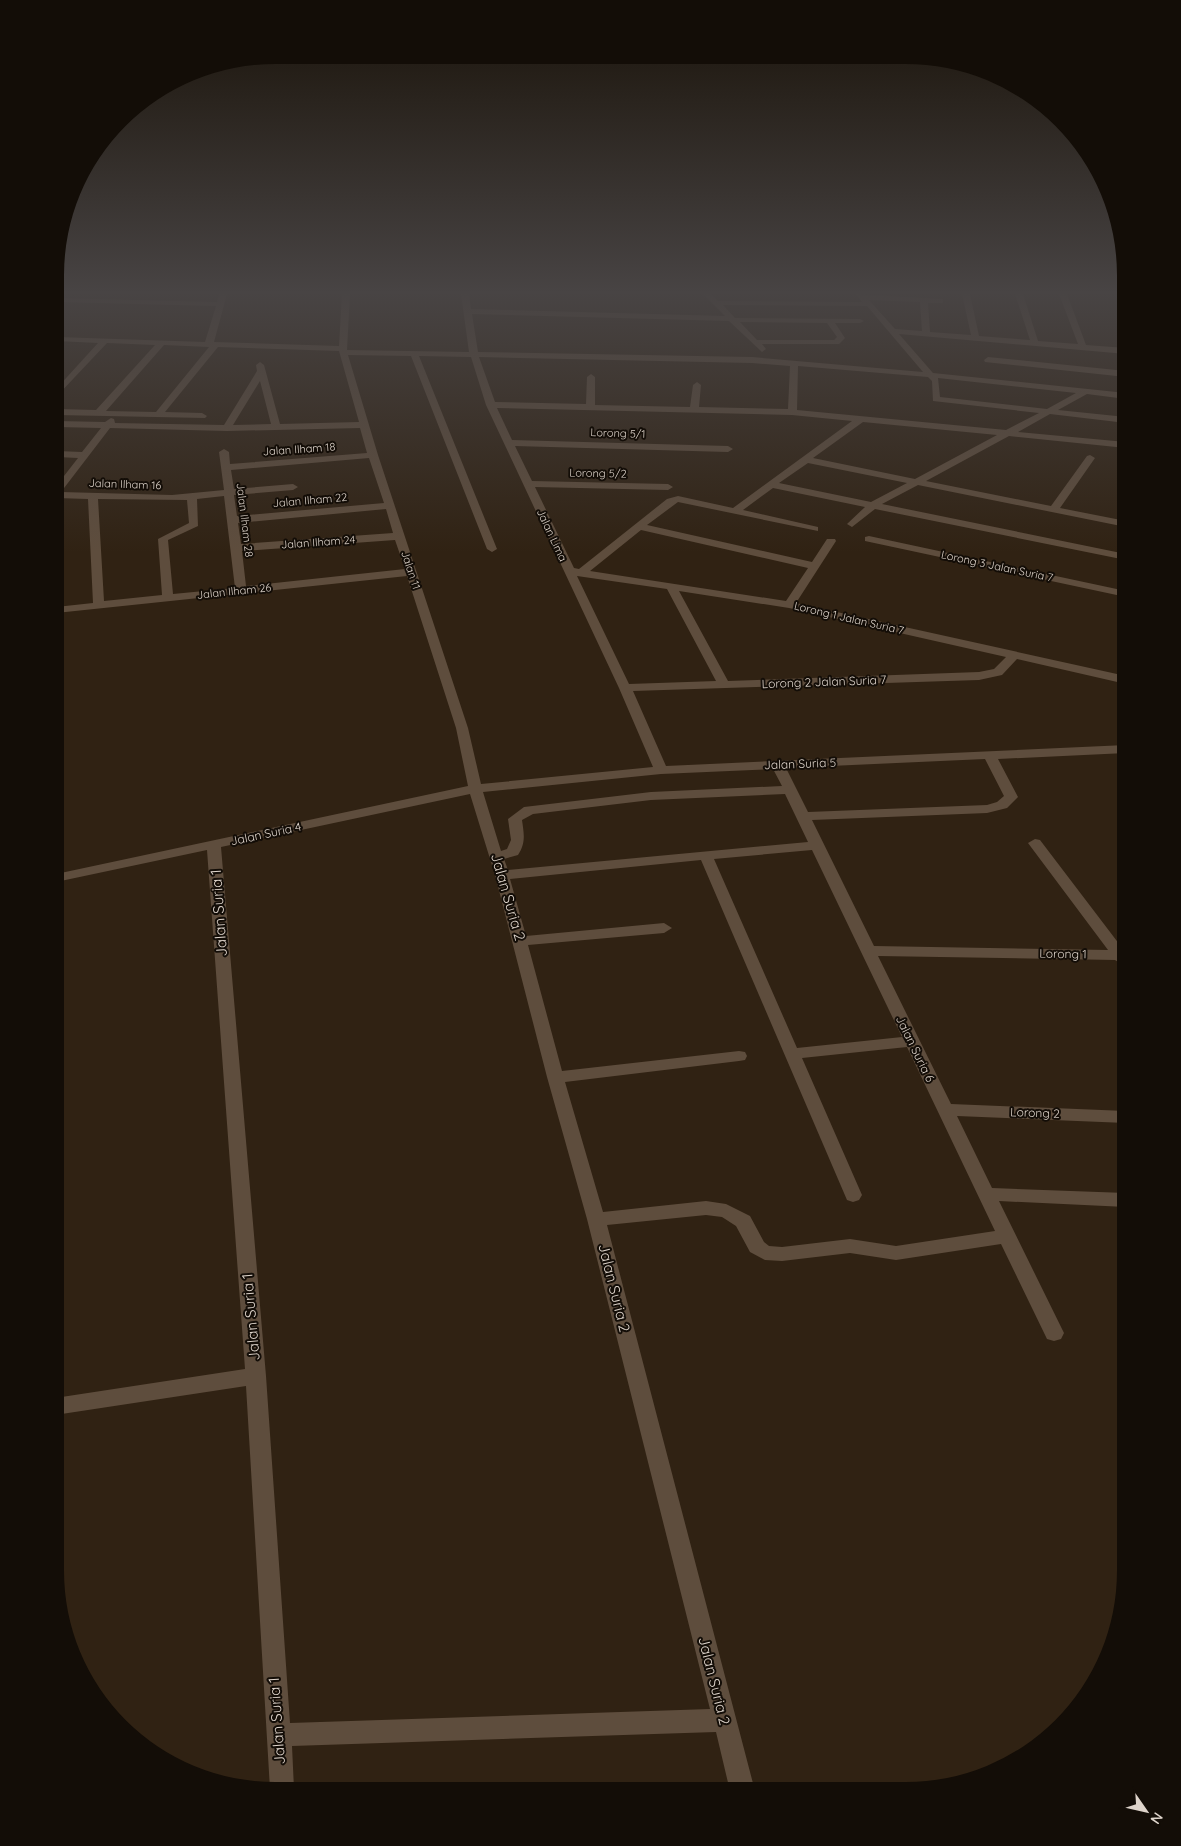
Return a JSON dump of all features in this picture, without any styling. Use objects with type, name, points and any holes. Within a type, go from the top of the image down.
[{"type":"street","points":[[99,413],[128,380]]},
{"type":"street","points":[[158,415],[185,380]]},
{"type":"street","points":[[227,428],[253,380]]},
{"type":"street","points":[[263,380],[276,427]]},
{"type":"street","name":"Jalan 11","points":[[352,380],[390,506],[462,728],[475,789]]},
{"type":"street","points":[[424,380],[492,549]]},
{"type":"street","name":"Jalan Lima","points":[[483,380],[491,404],[625,688],[661,770]]},
{"type":"street","points":[[590,407],[591,380]]},
{"type":"street","points":[[792,412],[793,380]]},
{"type":"street","points":[[935,380],[936,399],[1117,419]]},
{"type":"street","points":[[1049,380],[1085,392],[1117,395]]},
{"type":"street","points":[[694,409],[697,385]]},
{"type":"street","points":[[852,524],[873,506],[1085,392]]},
{"type":"street","points":[[491,404],[792,412],[1117,444]]},
{"type":"street","points":[[64,412],[202,416]]},
{"type":"street","points":[[64,477],[85,455],[117,413]]},
{"type":"street","points":[[735,511],[808,460],[862,418]]},
{"type":"street","points":[[64,424],[227,428],[366,425]]},
{"type":"street","name":"Lorong 5/1","points":[[509,443],[728,449]]},
{"type":"street","name":"Jalan Ilham 28","points":[[224,452],[241,590]]},
{"type":"street","points":[[64,454],[85,455]]},
{"type":"street","name":"Jalan Ilham 18","points":[[226,467],[374,455]]},
{"type":"street","points":[[1054,510],[1090,458]]},
{"type":"street","points":[[808,460],[1117,522]]},
{"type":"street","name":"Lorong 5/2","points":[[528,484],[668,487]]},
{"type":"street","points":[[772,485],[1117,555]]},
{"type":"street","name":"Jalan Ilham 16","points":[[64,495],[148,498],[293,487]]},
{"type":"street","points":[[93,496],[99,605]]},
{"type":"street","points":[[168,598],[163,539],[194,524],[192,496]]},
{"type":"street","points":[[581,573],[671,501],[678,499],[814,529]]},
{"type":"street","name":"Jalan Ilham 22","points":[[232,520],[390,506]]},
{"type":"street","points":[[640,527],[814,566]]},
{"type":"street","name":"Jalan Ilham 24","points":[[236,548],[400,536]]},
{"type":"street","name":"Lorong 3 Jalan Suria 7","points":[[869,539],[1117,592]]},
{"type":"street","points":[[789,605],[830,541]]},
{"type":"street","name":"Lorong 1 Jalan Suria 7","points":[[569,571],[789,605],[1117,678]]},
{"type":"street","name":"Jalan Ilham 26","points":[[64,609],[412,572]]},
{"type":"street","points":[[671,587],[724,685]]},
{"type":"street","name":"Lorong 2 Jalan Suria 7","points":[[625,688],[979,676],[998,672],[1014,655]]},
{"type":"street","name":"Jalan Suria 5","points":[[475,789],[661,770],[1117,749]]},
{"type":"street","points":[[802,816],[986,809],[1002,805],[1011,797],[990,756]]},
{"type":"street","name":"Jalan Suria 6","points":[[778,765],[1054,1333]]},
{"type":"street","name":"Jalan Suria 4","points":[[64,876],[475,789]]},
{"type":"street","name":"Jalan Suria 2","points":[[475,789],[497,856],[555,1077],[596,1219],[741,1782]]},
{"type":"street","points":[[497,856],[513,852],[518,840],[515,819],[529,810],[651,796],[789,790]]},
{"type":"street","name":"Lorong 1","points":[[1035,843],[1117,952]]},
{"type":"street","name":"Jalan Suria 1","points":[[214,845],[256,1376],[281,1782]]},
{"type":"street","points":[[502,875],[816,845]]},
{"type":"street","points":[[706,856],[853,1194]]},
{"type":"street","points":[[520,941],[664,928]]},
{"type":"street","name":"Lorong 1","points":[[868,951],[1117,959]]},
{"type":"street","points":[[792,1054],[912,1041]]},
{"type":"street","points":[[555,1077],[739,1056]]},
{"type":"street","name":"Lorong 2","points":[[945,1110],[1117,1117]]},
{"type":"street","points":[[986,1194],[1117,1200]]},
{"type":"street","points":[[596,1219],[706,1208],[726,1211],[743,1221],[756,1247],[765,1253],[782,1254],[850,1246],[864,1246],[881,1252],[896,1253],[1007,1236]]},
{"type":"street","points":[[64,1406],[256,1376]]},
{"type":"street","points":[[278,1735],[724,1720]]}]
